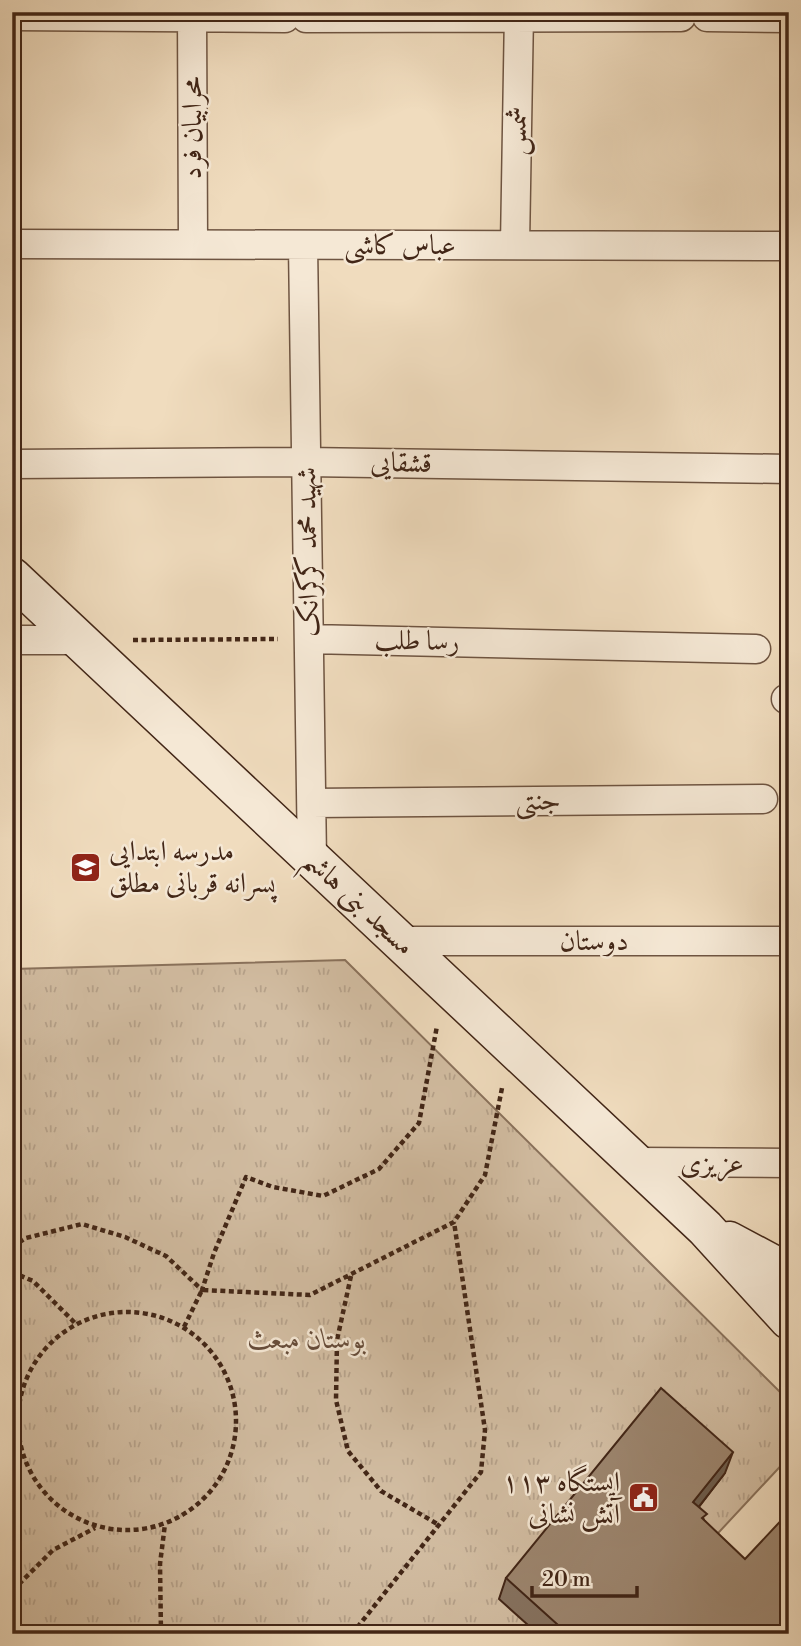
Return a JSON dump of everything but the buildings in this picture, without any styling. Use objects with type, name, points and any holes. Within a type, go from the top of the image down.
[{"type":"main road","name":"مسجد بنی هاشم","points":[[12,577],[705,1228],[789,1320]]},
{"type":"main road","name":"مسجد بنی هاشم","points":[[705,1228],[789,1273]]},
{"type":"street","points":[[12,16],[192,15],[295,18],[519,15],[789,18]]},
{"type":"street","name":"محرابیان فرد","points":[[192,15],[193,244]]},
{"type":"street","name":"شمس","points":[[514,245],[519,15]]},
{"type":"street","name":"عباس کاشی","points":[[12,244],[789,246]]},
{"type":"street","name":"شهید محمد کرکرانک","points":[[303,245],[312,859]]},
{"type":"street","name":"قشقایی","points":[[12,464],[306,462],[789,469]]},
{"type":"street","name":"رسا طلب","points":[[309,639],[756,649]]},
{"type":"street","points":[[12,640],[79,640]]},
{"type":"street","name":"جنتی","points":[[312,803],[763,799]]},
{"type":"street","name":"دوستان","points":[[400,941],[789,941]]},
{"type":"street","name":"عزیزی","points":[[635,1162],[789,1163]]},
{"type":"path","points":[[79,640],[309,639]]},
{"type":"path","points":[[184,1327],[202,1290],[214,1253],[246,1177],[273,1187],[323,1196],[379,1168],[419,1123],[445,984]]},
{"type":"path","points":[[12,1247],[26,1238],[82,1224],[125,1237],[166,1256],[202,1290],[310,1295],[454,1222],[485,1175],[511,1046]]},
{"type":"path","points":[[352,1634],[481,1472],[485,1430],[454,1222]]},
{"type":"path","points":[[12,1272],[33,1280],[76,1324]]},
{"type":"path","points":[[351,1275],[337,1340],[336,1400],[348,1451],[381,1491],[439,1525]]},
{"type":"path","points":[[111,1312],[149,1313],[184,1327],[211,1350],[229,1380],[236,1414],[233,1449],[219,1481],[195,1507],[165,1524],[130,1531],[96,1527],[64,1512],[38,1486],[21,1452],[17,1415],[25,1378],[46,1347],[76,1324],[111,1312]]},
{"type":"path","points":[[162,1634],[160,1564],[165,1524]]},
{"type":"path","points":[[12,1588],[53,1550],[96,1527]]},
{"type":"green space","name":"بوستان مبعث","points":[[345,960],[789,1401],[789,1457],[624,1634],[12,1634],[12,969]]},
{"type":"place","name":"مدرسه ابتدایی پسرانه قربانی مطلق","points":[[86,867]]},
{"type":"place","name":"ایستگاه ۱۱۳ آتش نشانی","points":[[643,1498]]}]
